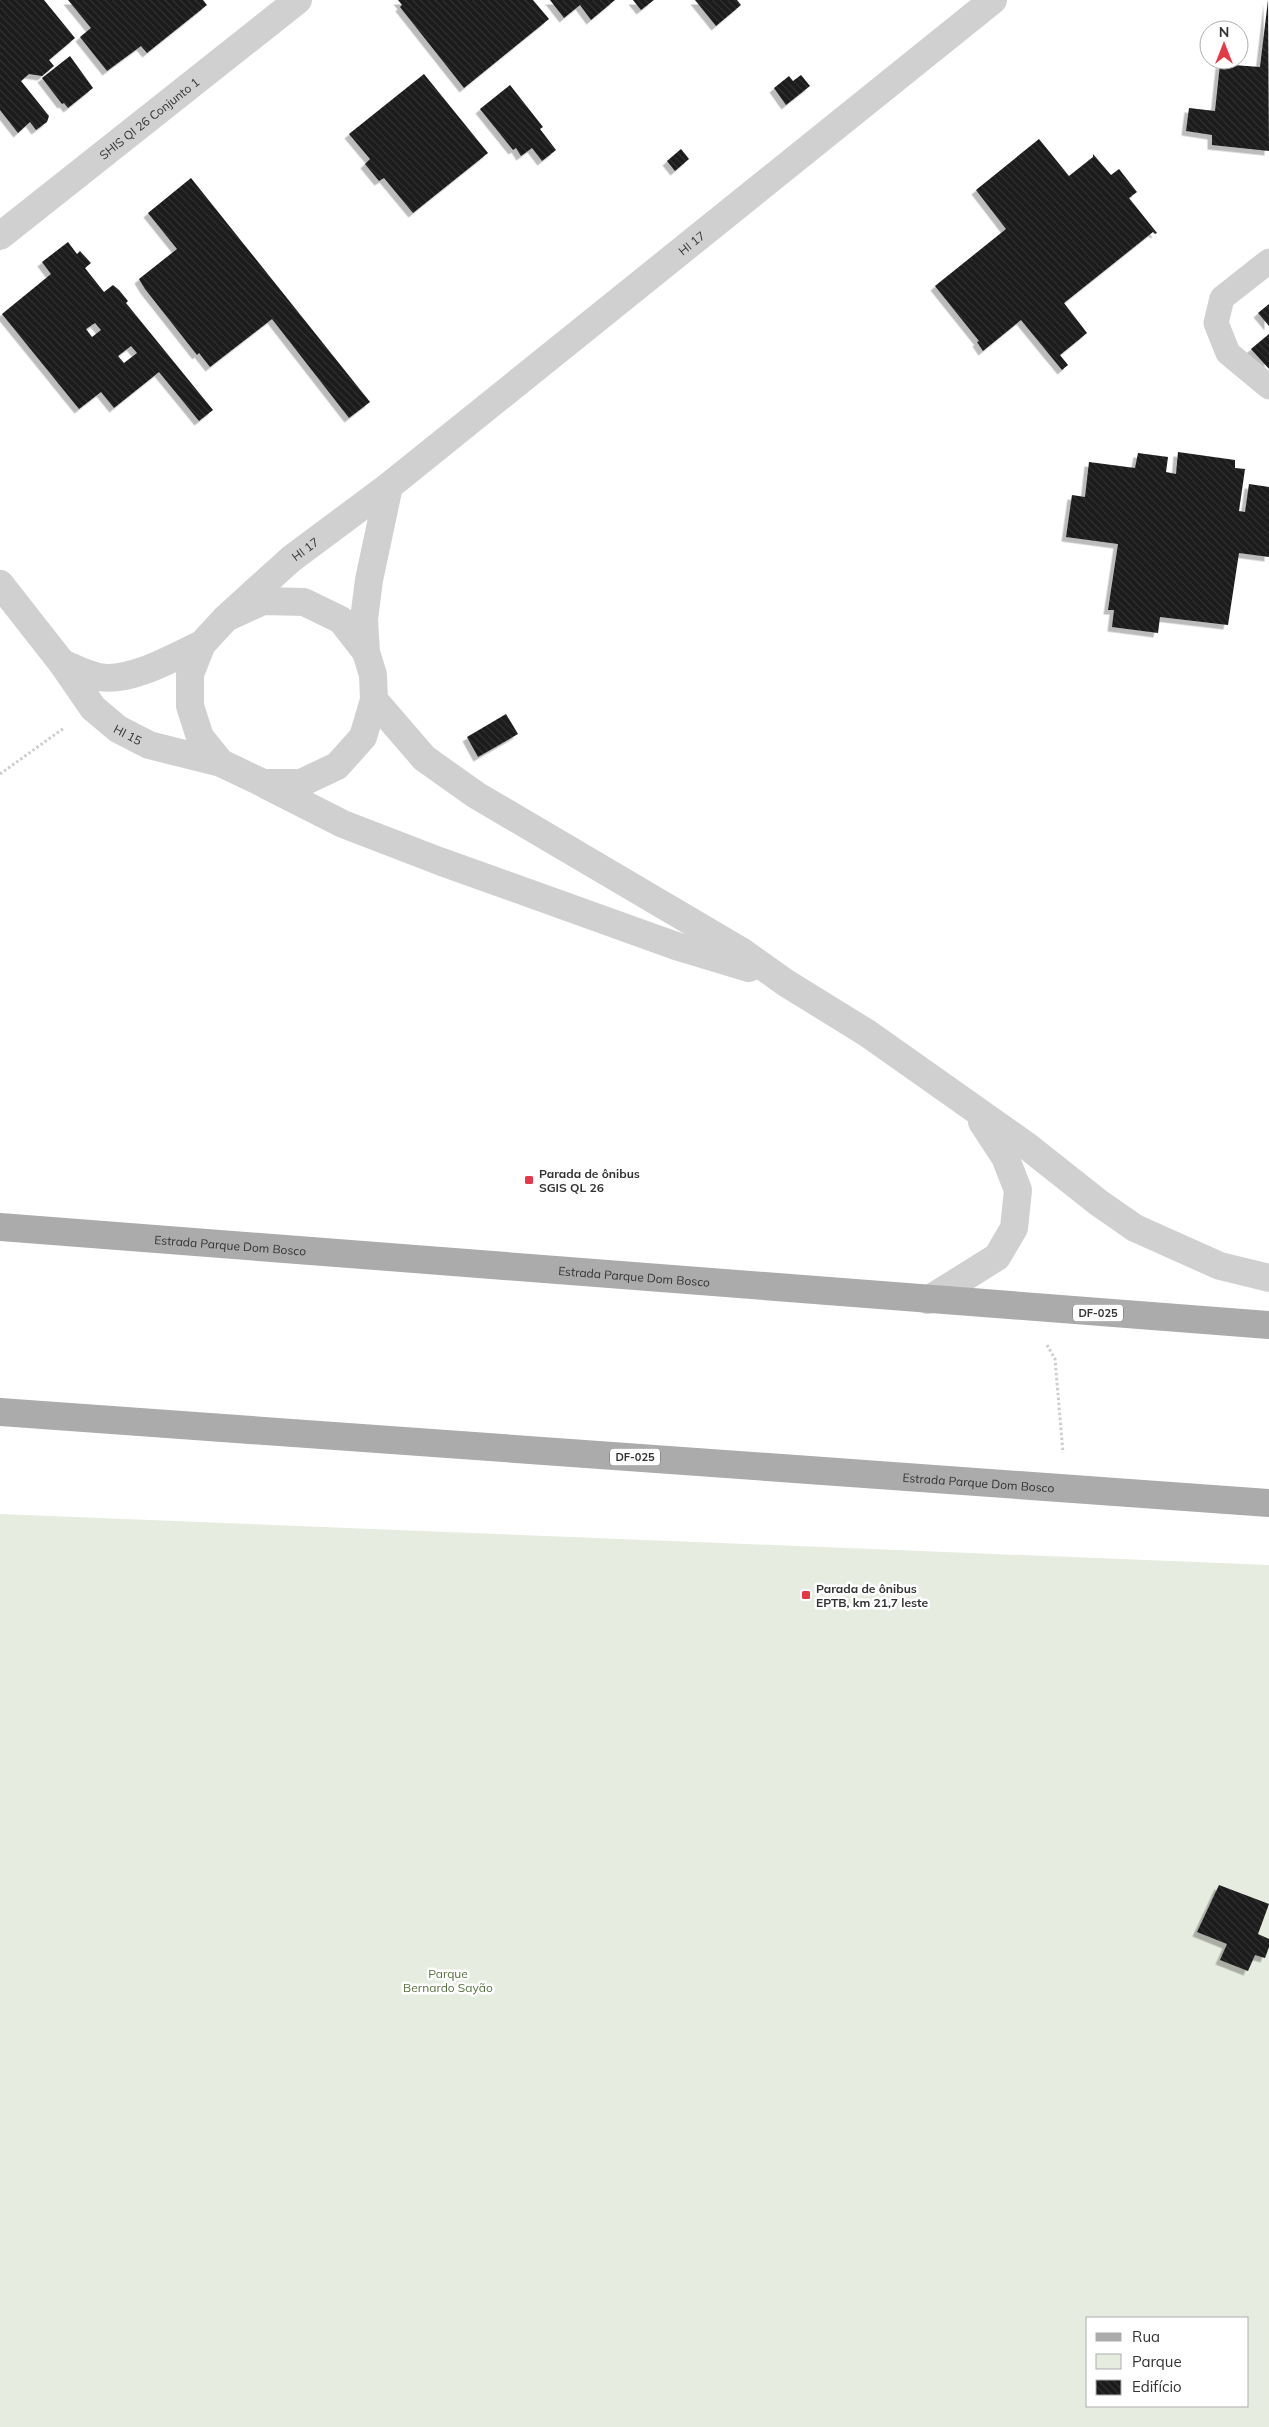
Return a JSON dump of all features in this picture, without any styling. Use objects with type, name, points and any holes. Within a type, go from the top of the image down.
[{"type":"main road","name":"Estrada Parque Dom Bosco","points":[[0,1227],[1269,1325]]},
{"type":"main road","name":"Estrada Parque Dom Bosco","points":[[0,1412],[1269,1503]]},
{"type":"street","name":"SHIS QI 26 Conjunto 1","points":[[0,236],[298,0]]},
{"type":"street","name":"HI 17","points":[[202,644],[226,618],[291,559],[388,486],[993,0]]},
{"type":"street","points":[[263,783],[301,783],[337,766],[363,737],[374,700],[373,675],[366,652],[364,619],[369,580],[388,486]]},
{"type":"street","name":"HI 15","points":[[0,584],[62,663],[93,708],[118,729],[149,745],[221,762]]},
{"type":"street","points":[[226,618],[263,601],[304,602],[341,620],[366,652]]},
{"type":"street","points":[[62,663],[99,677],[123,676],[145,670],[202,644]]},
{"type":"street","points":[[202,644],[190,674],[190,706],[200,737],[221,762],[343,824],[676,946],[775,975]]},
{"type":"street","points":[[374,700],[424,758],[476,795],[741,951],[775,975],[867,1033],[973,1108],[1135,1228],[1220,1266],[1269,1278]]},
{"type":"street","points":[[928,1300],[997,1257],[1014,1228],[1018,1190],[1006,1157],[973,1108]]},
{"type":"lane","points":[[1269,261],[1222,298],[1216,323],[1228,353],[1269,387]]},
{"type":"path","points":[[0,774],[93,708]]},
{"type":"path","points":[[1037,1308],[1041,1335],[1056,1359],[1066,1488]]},
{"type":"green space","name":"Parque Bernardo Sayão","points":[[0,1514],[1269,1565],[1269,2427],[0,2427]]},
{"type":"building","points":[[0,0],[44,0],[75,38],[49,60],[54,66],[42,76],[29,74],[21,81],[49,116],[47,122],[36,130],[30,122],[18,133],[0,110]]},
{"type":"building","points":[[68,0],[203,0],[207,5],[147,53],[141,46],[107,71],[80,37],[91,28]]},
{"type":"building","points":[[398,0],[533,0],[549,19],[464,88],[400,7],[402,5]]},
{"type":"building","points":[[550,0],[615,0],[591,20],[580,5],[564,18]]},
{"type":"building","points":[[633,0],[654,0],[641,10]]},
{"type":"building","points":[[695,0],[737,0],[741,5],[716,26]]},
{"type":"building","points":[[1268,0],[1269,151],[1212,145],[1212,135],[1186,131],[1189,108],[1215,111],[1219,70],[1249,70],[1249,66],[1260,67]]},
{"type":"building","points":[[70,56],[93,88],[68,108],[64,103],[62,104],[42,78]]},
{"type":"building","points":[[424,74],[488,153],[413,213],[384,178],[379,181],[365,164],[370,159],[349,134]]},
{"type":"building","points":[[801,75],[810,86],[786,105],[774,88],[789,76],[793,81]]},
{"type":"building","points":[[510,85],[543,127],[540,129],[556,150],[542,161],[532,148],[521,156],[516,148],[513,150],[480,109]]},
{"type":"building","points":[[1039,139],[1069,176],[1093,157],[1093,154],[1111,175],[1119,169],[1137,192],[1129,198],[1157,233],[1153,232],[1064,303],[1087,333],[1060,355],[1068,365],[1062,370],[1021,320],[983,351],[977,342],[979,341],[935,286],[1006,229],[976,190]]},
{"type":"building","points":[[681,149],[689,159],[675,171],[667,161]]},
{"type":"building","points":[[191,178],[370,402],[349,418],[272,319],[210,367],[199,353],[197,355],[145,289],[139,279],[177,249],[148,213]]},
{"type":"building","points":[[68,242],[77,254],[80,251],[91,263],[85,268],[104,292],[113,285],[119,290],[128,301],[126,303],[213,410],[199,421],[159,372],[114,408],[101,392],[79,409],[2,314],[51,274],[42,262]],"holes":[[[95,323],[101,330],[92,337],[86,329]],[[131,346],[137,353],[124,363],[118,356]]]},
{"type":"building","points":[[1269,304],[1269,326],[1258,313]]},
{"type":"building","points":[[1269,334],[1269,369],[1251,349]]},
{"type":"building","points":[[1178,452],[1235,460],[1235,468],[1245,469],[1239,511],[1245,512],[1249,484],[1269,487],[1269,557],[1239,553],[1228,625],[1160,617],[1158,633],[1112,627],[1114,610],[1108,610],[1118,544],[1066,537],[1072,495],[1085,497],[1089,462],[1135,468],[1138,453],[1168,457],[1166,472],[1176,474]]},
{"type":"building","points":[[506,714],[518,734],[478,757],[467,737]]},
{"type":"building","points":[[1219,1885],[1269,1904],[1258,1934],[1269,1939],[1269,1947],[1265,1958],[1255,1955],[1248,1971],[1220,1960],[1227,1944],[1197,1932]]},
{"type":"place","name":"Parada de ônibus SGIS QL 26","points":[[529,1180]]},
{"type":"place","name":"Parada de ônibus EPTB, km 21,7 leste","points":[[806,1595]]}]
